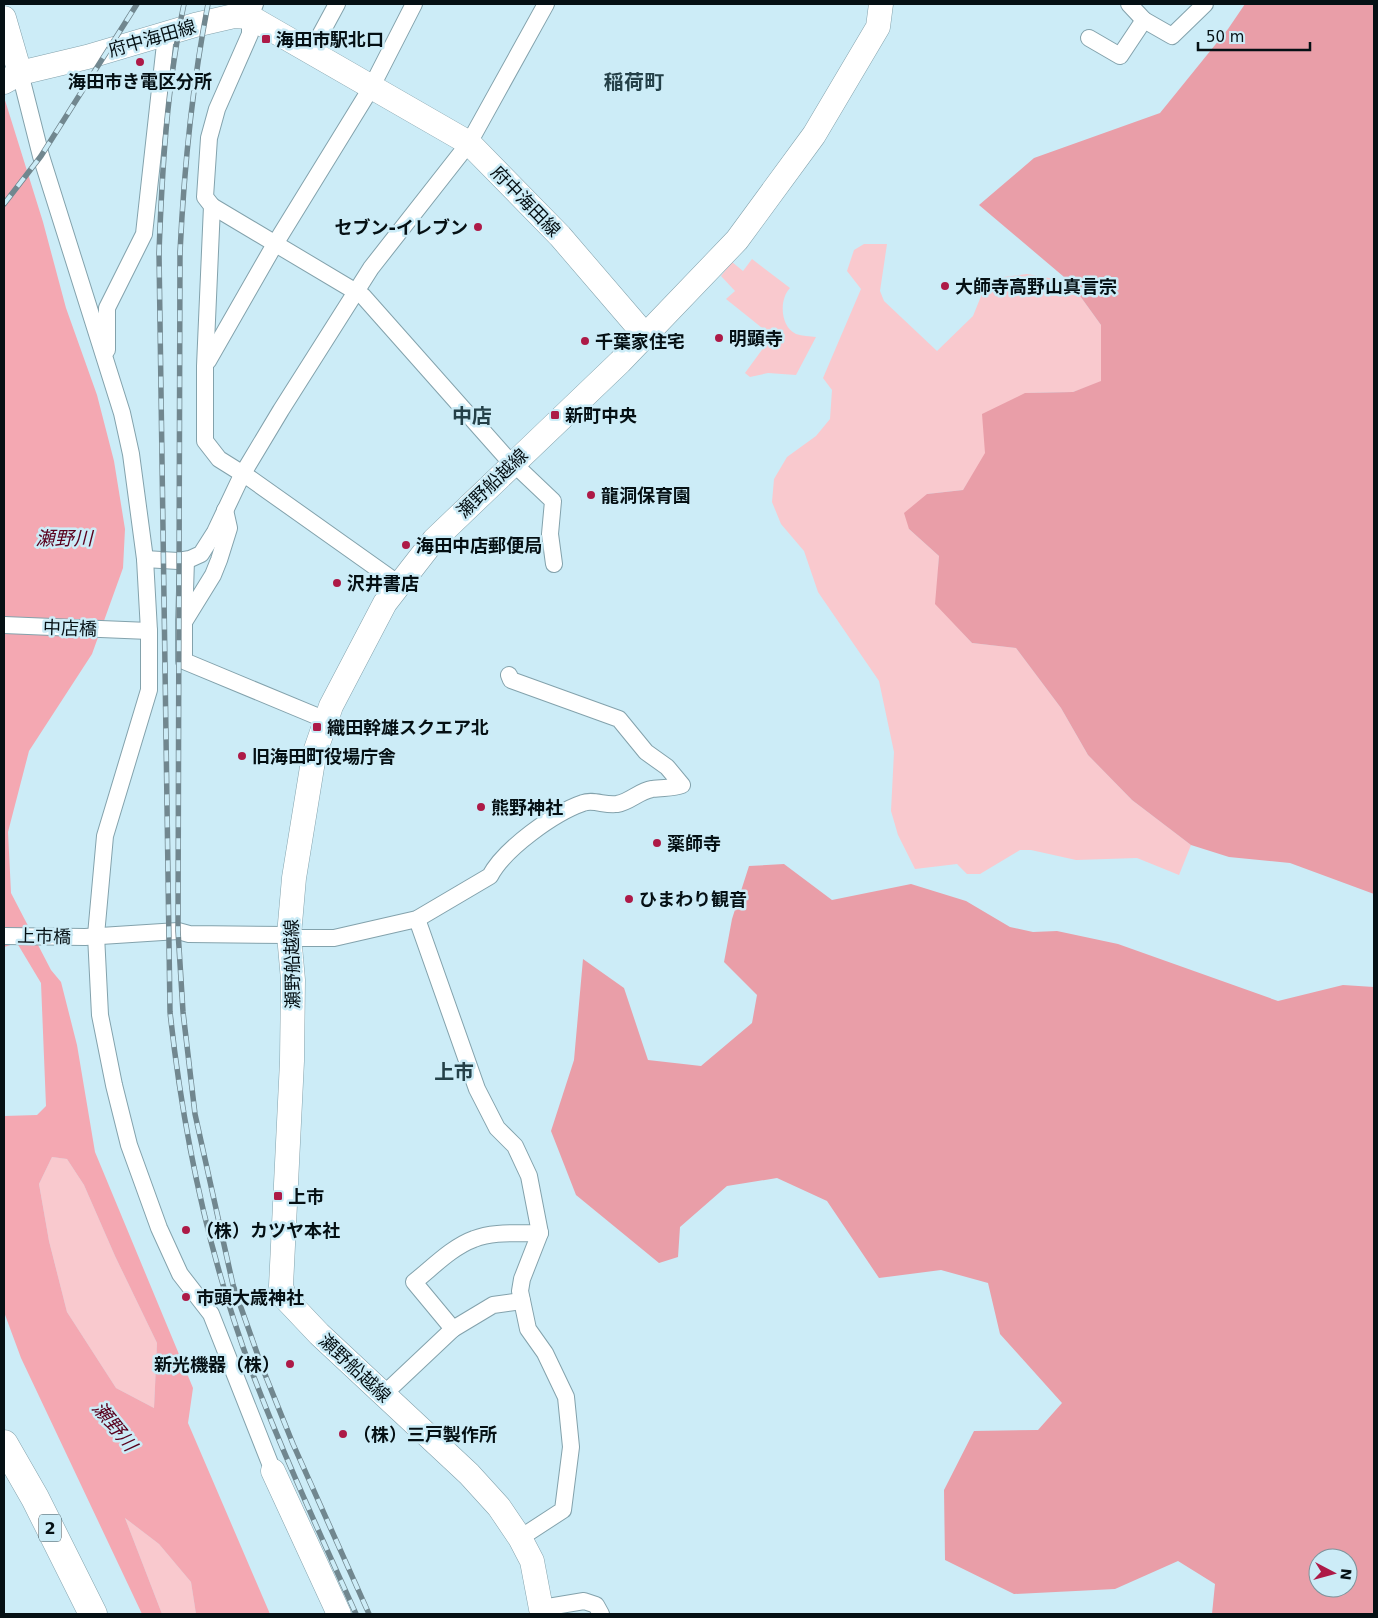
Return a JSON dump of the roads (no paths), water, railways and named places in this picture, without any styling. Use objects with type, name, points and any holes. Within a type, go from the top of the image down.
[{"type":"highway","name":"2","points":[[4,1444],[35,1498],[93,1614]]},
{"type":"main road","points":[[645,335],[737,240],[770,197],[814,135],[878,27],[881,4]]},
{"type":"main road","name":"府中海田線","points":[[10,79],[252,10],[311,52],[469,143],[560,236],[645,335]]},
{"type":"main road","points":[[4,18],[10,79]]},
{"type":"main road","name":"瀬野船越線","points":[[542,1611],[532,1561],[520,1538],[499,1507],[469,1474],[383,1395],[285,1298],[281,1286],[292,1061],[293,980],[289,937],[294,878],[314,756],[326,720],[374,622],[399,584],[434,540],[620,362],[645,335]]},
{"type":"main road","points":[[273,1471],[339,1614]]},
{"type":"street","points":[[311,52],[337,4]]},
{"type":"street","points":[[205,366],[275,244],[371,88],[414,4]]},
{"type":"street","points":[[186,565],[201,554],[242,475],[371,268],[469,143],[546,4]]},
{"type":"street","points":[[1129,4],[1144,20],[1172,36],[1204,4]]},
{"type":"street","points":[[252,10],[250,34],[217,109],[209,138],[205,197],[212,206],[363,296],[513,463],[553,501],[550,534],[554,564]]},
{"type":"street","points":[[1089,38],[1120,56],[1144,20]]},
{"type":"street","points":[[107,365],[106,308],[144,234],[166,35]]},
{"type":"street","points":[[10,79],[40,156],[122,413],[131,454],[146,559],[142,631],[149,690],[105,836],[90,936],[100,1015],[114,1085],[129,1144],[159,1228],[180,1274],[210,1314],[273,1471]]},
{"type":"street","points":[[212,206],[205,366],[205,441],[219,459],[251,479],[399,584]]},
{"type":"street","points":[[184,622],[213,575],[222,552],[229,528],[225,510]]},
{"type":"street","points":[[146,559],[186,565],[212,560],[222,552]]},
{"type":"street","points":[[186,565],[184,661],[326,720]]},
{"type":"street","name":"中店橋","points":[[4,625],[142,631]]},
{"type":"street","name":"上市橋","points":[[4,936],[90,936],[178,931],[189,934],[334,938],[416,919],[490,876],[496,864],[529,834],[570,808],[585,802],[616,804],[653,789],[670,790],[682,786],[667,767],[646,752],[619,718],[511,680],[509,675]]},
{"type":"street","points":[[416,919],[477,1089],[497,1128],[515,1146],[530,1176],[540,1233],[522,1279],[522,1301],[528,1329],[545,1353],[566,1397],[571,1447],[563,1510],[520,1538]]},
{"type":"street","points":[[453,1329],[414,1282],[457,1248],[474,1239],[489,1235],[540,1233]]},
{"type":"street","points":[[383,1395],[453,1329],[493,1305],[522,1301]]},
{"type":"street","points":[[542,1611],[584,1601],[596,1605],[601,1614]]},
{"type":"water","name":"瀬野川","points":[[4,97],[43,222],[66,308],[97,395],[114,461],[125,529],[123,568],[92,654],[29,751],[8,832],[11,893],[51,970],[61,982],[77,1045],[95,1152],[193,1388],[188,1423],[270,1614],[196,1614],[191,1582],[159,1544],[125,1518],[162,1614],[142,1614],[21,1358],[4,1312],[4,1116],[37,1115],[46,1106],[41,983],[17,943],[4,947]],"holes":[[[52,1157],[67,1159],[84,1185],[115,1256],[157,1343],[154,1408],[116,1388],[67,1312],[49,1241],[39,1184]]]},
{"type":"railway","points":[[4,204],[41,156],[137,4]]},
{"type":"railway","points":[[184,4],[169,96],[159,253],[170,1012],[175,1057],[190,1149],[223,1284],[252,1372],[276,1433],[356,1614]]},
{"type":"railway","points":[[208,4],[197,66],[184,190],[180,252],[178,931],[183,1012],[195,1114],[233,1285],[262,1367],[293,1444],[369,1614]]},
{"type":"place","name":"海田市駅北口","points":[[266,39]]},
{"type":"place","name":"海田市き電区分所","points":[[140,62]]},
{"type":"place","name":"セブン-イレブン","points":[[478,227]]},
{"type":"place","name":"大師寺高野山真言宗","points":[[945,286]]},
{"type":"place","name":"明顕寺","points":[[719,338]]},
{"type":"place","name":"千葉家住宅","points":[[585,341]]},
{"type":"place","name":"新町中央","points":[[555,415]]},
{"type":"place","name":"龍洞保育園","points":[[591,495]]},
{"type":"place","name":"海田中店郵便局","points":[[406,545]]},
{"type":"place","name":"沢井書店","points":[[337,583]]},
{"type":"place","name":"織田幹雄スクエア北","points":[[317,727]]},
{"type":"place","name":"旧海田町役場庁舎","points":[[242,756]]},
{"type":"place","name":"熊野神社","points":[[481,807]]},
{"type":"place","name":"薬師寺","points":[[657,843]]},
{"type":"place","name":"ひまわり観音","points":[[629,899]]},
{"type":"place","name":"上市","points":[[278,1196]]},
{"type":"place","name":"（株）カツヤ本社","points":[[186,1230]]},
{"type":"place","name":"市頭大歳神社","points":[[186,1297]]},
{"type":"place","name":"新光機器（株）","points":[[290,1364]]},
{"type":"place","name":"（株）三戸製作所","points":[[343,1434]]},
{"type":"district","name":"稲荷町","points":[[634,82]]},
{"type":"district","name":"中店","points":[[472,416]]},
{"type":"district","name":"上市","points":[[454,1072]]}]
